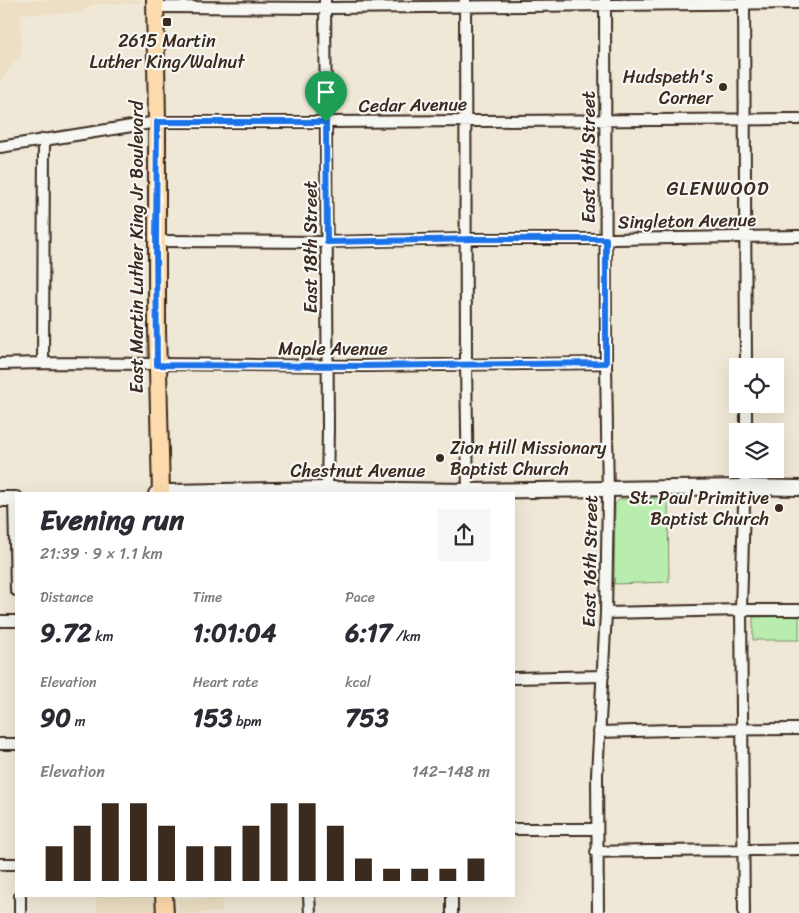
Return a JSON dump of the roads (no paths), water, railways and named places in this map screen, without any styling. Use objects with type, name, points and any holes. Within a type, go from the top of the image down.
[{"type":"main road","name":"East Martin Luther King Jr Boulevard","points":[[155,4],[157,365],[161,492]]},
{"type":"main road","name":"Chestnut Avenue","points":[[173,492],[468,492],[744,487],[799,488]]},
{"type":"main road","points":[[164,897],[165,913]]},
{"type":"street","name":"East 16th Street","points":[[598,913],[596,852],[597,775],[606,613],[608,489],[605,2]]},
{"type":"street","points":[[744,2],[746,358]]},
{"type":"street","points":[[155,4],[744,2],[799,4]]},
{"type":"street","points":[[465,3],[468,492]]},
{"type":"street","name":"East 18th Street","points":[[326,4],[327,492]]},
{"type":"street","name":"Cedar Avenue","points":[[0,147],[157,122],[799,119]]},
{"type":"street","points":[[43,363],[44,139]]},
{"type":"street","name":"Singleton Avenue","points":[[156,241],[327,242],[799,236]]},
{"type":"street","name":"Maple Avenue","points":[[0,364],[328,366],[606,363]]},
{"type":"street","points":[[744,478],[741,610],[744,913]]},
{"type":"street","points":[[10,499],[15,575]]},
{"type":"street","points":[[606,613],[799,610]]},
{"type":"street","points":[[0,621],[15,621]]},
{"type":"street","points":[[515,678],[603,676]]},
{"type":"street","points":[[599,732],[799,729]]},
{"type":"street","points":[[0,744],[15,744]]},
{"type":"street","points":[[515,829],[597,829]]},
{"type":"street","points":[[596,852],[799,849]]},
{"type":"street","points":[[0,864],[15,864]]},
{"type":"street","points":[[20,897],[20,913]]},
{"type":"street","points":[[309,897],[310,913]]},
{"type":"street","points":[[452,897],[452,913]]},
{"type":"place","name":"2615 Martin Luther King/Walnut","points":[[167,22]]},
{"type":"place","name":"Hudspeth's Corner","points":[[723,87]]},
{"type":"place","name":"Zion Hill Missionary Baptist Church","points":[[440,458]]},
{"type":"place","name":"St. Paul Primitive Baptist Church","points":[[779,508]]},
{"type":"district","name":"GLENWOOD","points":[[718,188]]}]
